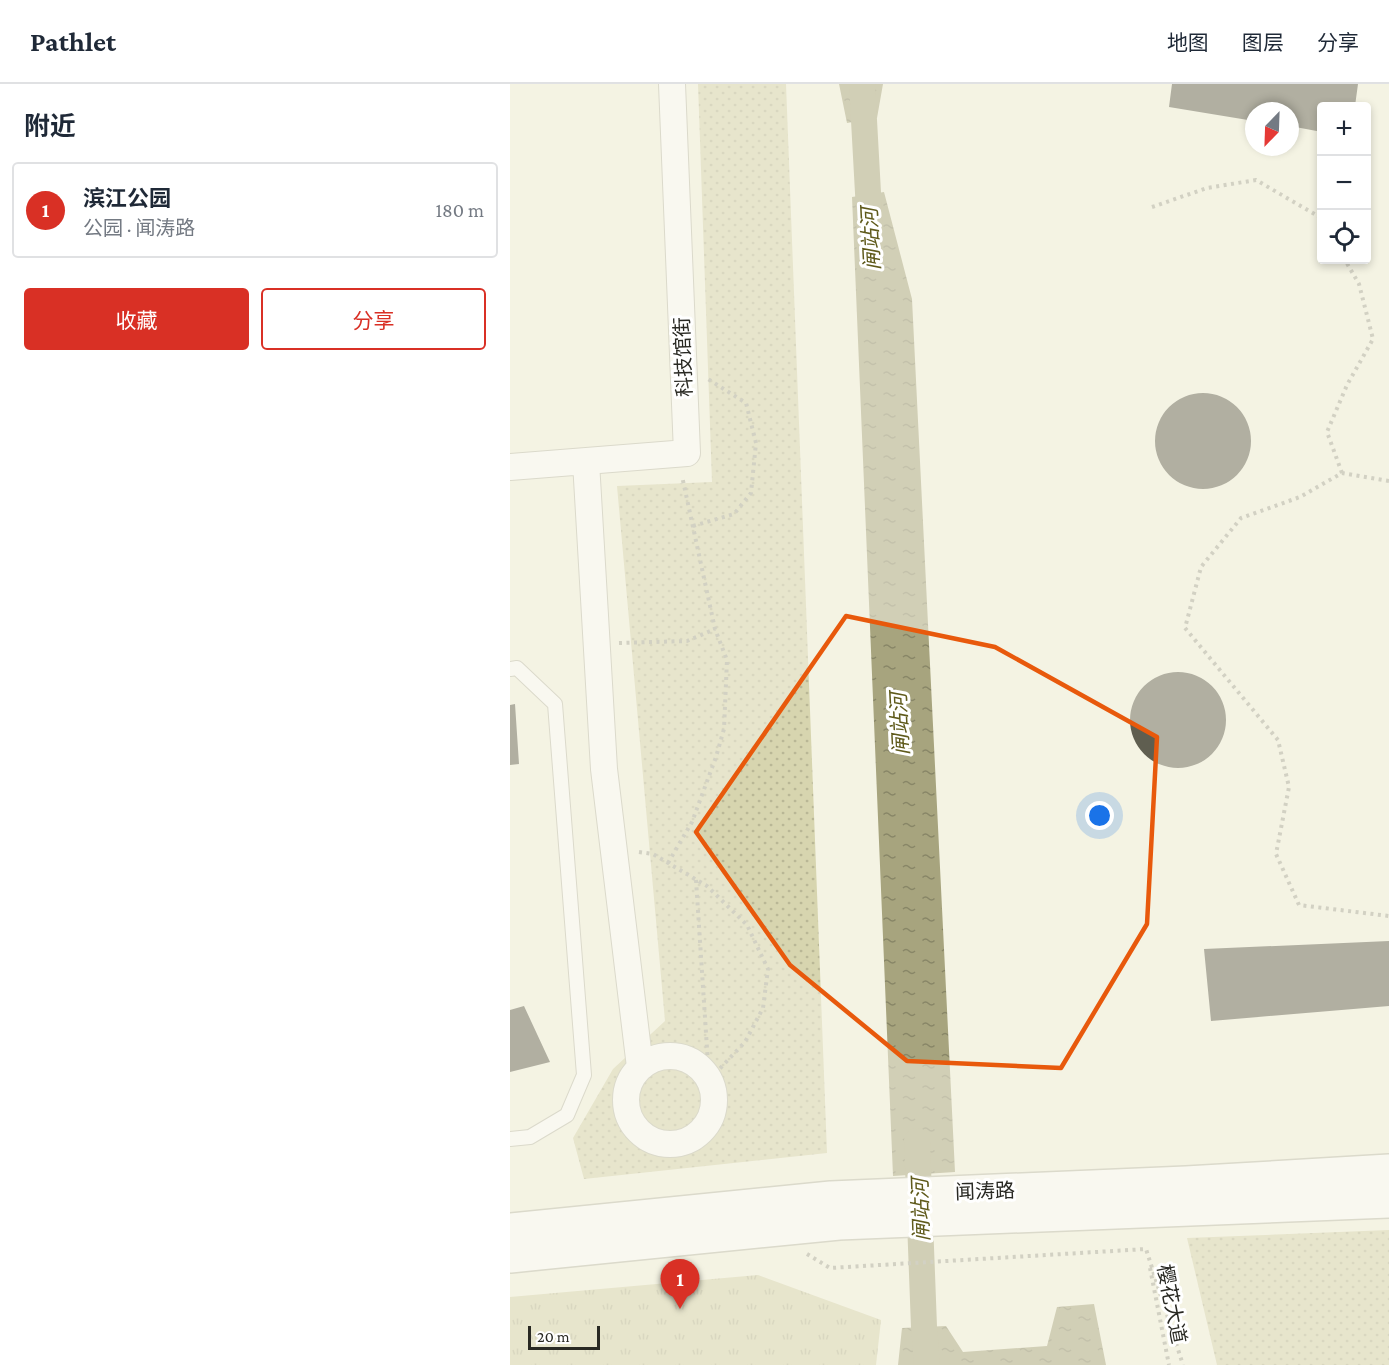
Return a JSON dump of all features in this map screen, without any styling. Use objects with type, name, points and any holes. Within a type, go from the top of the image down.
[{"type":"main road","name":"闻涛路","points":[[1187,1196],[1389,1171]]},
{"type":"main road","name":"闻涛路","points":[[510,1230],[835,1210],[1187,1196],[1389,1201]]},
{"type":"main road","name":"闻涛路","points":[[510,1256],[835,1210]]},
{"type":"street","name":"科技馆街","points":[[672,84],[687,453],[677,455]]},
{"type":"street","points":[[510,467],[677,455]]},
{"type":"street","points":[[586,462],[604,769],[640,1067]]},
{"type":"street","points":[[666,1055],[681,1057],[694,1062],[705,1072],[709,1080],[714,1099],[712,1113],[706,1126],[695,1137],[667,1144],[653,1140],[640,1132],[631,1121],[626,1107],[626,1092],[631,1078],[640,1067],[652,1059],[666,1055]]},
{"type":"lane","points":[[510,669],[517,668],[555,704],[584,1075],[567,1115],[530,1137],[510,1139]]},
{"type":"path","points":[[1152,207],[1207,188],[1256,180],[1317,215]]},
{"type":"path","points":[[1342,473],[1328,432],[1347,385],[1373,339],[1359,284],[1347,264]]},
{"type":"path","points":[[683,369],[712,381],[746,404],[756,443],[752,493],[734,514],[693,526]]},
{"type":"path","points":[[668,863],[693,822],[724,729],[727,660],[715,630],[677,455]]},
{"type":"path","points":[[1389,481],[1342,473],[1300,497],[1241,518],[1201,567],[1185,628],[1278,740],[1289,787],[1276,854],[1299,905],[1389,916]]},
{"type":"path","points":[[597,642],[636,644],[687,641],[715,630]]},
{"type":"path","points":[[614,848],[653,854],[707,886],[747,925],[768,969],[763,1008],[745,1042],[709,1080]]},
{"type":"path","points":[[696,880],[709,1080]]},
{"type":"path","points":[[803,1252],[830,1268],[1146,1249],[1183,1365]]},
{"type":"path","name":"樱花大道","points":[[1146,1249],[1169,1365]]},
{"type":"highlighted area","points":[[846,616],[995,647],[1157,737],[1147,924],[1061,1068],[907,1061],[790,965],[696,832]]},
{"type":"green space","points":[[698,84],[786,84],[827,1153],[584,1179],[573,1138],[613,1069],[665,1021],[617,486],[712,482]]},
{"type":"green space","points":[[1389,1230],[1389,1365],[1217,1365],[1187,1238]]},
{"type":"green space","points":[[758,1275],[881,1320],[876,1365],[510,1365],[510,1297]]},
{"type":"water","points":[[839,84],[883,84],[877,118],[847,123]]},
{"type":"water","points":[[884,192],[912,299],[955,1172],[893,1176],[852,197]]},
{"type":"water","points":[[1094,1304],[1106,1365],[898,1365],[902,1328],[946,1326],[963,1352],[1047,1346],[1057,1307]]},
{"type":"building","points":[[1172,84],[1358,84],[1356,102],[1317,102],[1317,131],[1299,128],[1299,102],[1245,102],[1245,120],[1169,107]]},
{"type":"building","points":[[1203,393],[1221,397],[1237,407],[1247,423],[1251,441],[1247,459],[1237,475],[1221,485],[1203,489],[1185,485],[1169,475],[1159,459],[1155,441],[1159,423],[1169,407],[1185,397]]},
{"type":"building","points":[[1178,672],[1196,676],[1212,686],[1222,702],[1226,720],[1222,738],[1212,754],[1196,764],[1178,768],[1160,764],[1144,754],[1134,738],[1130,720],[1134,702],[1144,686],[1160,676]]},
{"type":"building","points":[[515,704],[519,764],[510,765],[510,705]]},
{"type":"building","points":[[1389,941],[1389,1006],[1211,1021],[1204,949]]},
{"type":"building","points":[[524,1006],[550,1062],[510,1072],[510,1010]]},
{"type":"waterway","name":"闸站河","points":[[862,84],[870,229]]},
{"type":"waterway","name":"闸站河","points":[[917,1141],[927,1365]]},
{"type":"place","name":"滨江公园","points":[[680,1309]]}]
